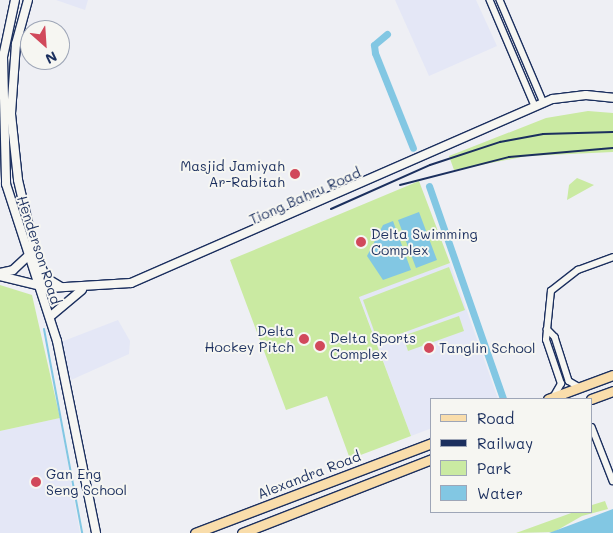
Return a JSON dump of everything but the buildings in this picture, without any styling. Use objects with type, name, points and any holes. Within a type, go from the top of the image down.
[{"type":"main road","name":"Henderson Road","points":[[15,0],[2,54],[6,184],[28,256],[52,315],[53,328]]},
{"type":"main road","name":"Henderson Road","points":[[28,0],[16,44],[11,114],[28,231],[40,286],[53,328],[96,533]]},
{"type":"main road","name":"Tiong Bahru Road","points":[[0,275],[40,286],[86,288],[146,278],[536,106],[579,95],[613,98]]},
{"type":"main road","points":[[28,231],[46,278],[62,287]]},
{"type":"main road","points":[[0,275],[13,270],[28,256]]},
{"type":"main road","points":[[52,315],[70,295],[86,288]]},
{"type":"main road","points":[[550,398],[613,376]]},
{"type":"main road","points":[[593,398],[613,391]]},
{"type":"main road","name":"Alexandra Road","points":[[195,533],[430,444]]},
{"type":"main road","name":"Alexandra Road","points":[[242,533],[430,460]]},
{"type":"street","points":[[490,0],[536,106]]},
{"type":"street","points":[[500,0],[544,103]]},
{"type":"street","points":[[0,37],[8,30]]},
{"type":"street","points":[[550,398],[561,384],[546,340],[551,291],[578,270],[613,257]]},
{"type":"street","points":[[547,329],[555,337],[569,381],[582,387]]},
{"type":"street","points":[[593,430],[613,481]]},
{"type":"shaded area","points":[[56,0],[88,0],[85,10]]},
{"type":"shaded area","points":[[395,0],[476,0],[497,46],[429,76]]},
{"type":"shaded area","name":"Tanglin School","points":[[450,263],[498,398],[430,398],[430,429],[411,436],[359,296]]},
{"type":"shaded area","points":[[118,320],[130,341],[129,354],[71,380],[61,342]]},
{"type":"shaded area","name":"Gan Eng Seng School","points":[[60,418],[80,533],[0,533],[0,431]]},
{"type":"green space","points":[[588,111],[613,113],[613,152],[527,156],[454,170],[449,156],[546,118]]},
{"type":"green space","points":[[577,178],[594,185],[567,200],[569,185]]},
{"type":"green space","name":"Delta Sports Complex","points":[[419,181],[450,263],[359,297],[411,436],[350,459],[327,396],[286,410],[230,260]]},
{"type":"green space","points":[[449,267],[465,310],[378,342],[363,300]]},
{"type":"green space","points":[[0,285],[32,295],[60,418],[0,431]]},
{"type":"green space","points":[[459,316],[464,331],[408,351],[403,336]]},
{"type":"green space","points":[[605,501],[608,509],[582,516],[554,532],[516,533],[571,513],[593,513],[593,505]]},
{"type":"water","points":[[419,212],[437,260],[416,268],[398,220]]},
{"type":"water","points":[[393,221],[411,270],[383,280],[367,256],[383,225]]},
{"type":"water","points":[[613,509],[613,533],[549,533]]},
{"type":"waterway","points":[[387,34],[374,45],[375,53],[413,148]]},
{"type":"waterway","points":[[429,186],[503,398]]},
{"type":"waterway","points":[[44,329],[82,533]]},
{"type":"railway","points":[[331,209],[430,165],[500,142],[543,134],[613,132]]},
{"type":"railway","points":[[400,185],[509,157],[613,148]]},
{"type":"place","name":"Masjid Jamiyah Ar-Rabitah","points":[[295,174]]},
{"type":"place","name":"Delta Swimming Complex","points":[[361,242]]},
{"type":"place","name":"Delta Hockey Pitch","points":[[304,339]]},
{"type":"place","name":"Delta Sports Complex","points":[[320,346]]},
{"type":"place","name":"Tanglin School","points":[[429,348]]},
{"type":"place","name":"Gan Eng Seng School","points":[[36,482]]}]
